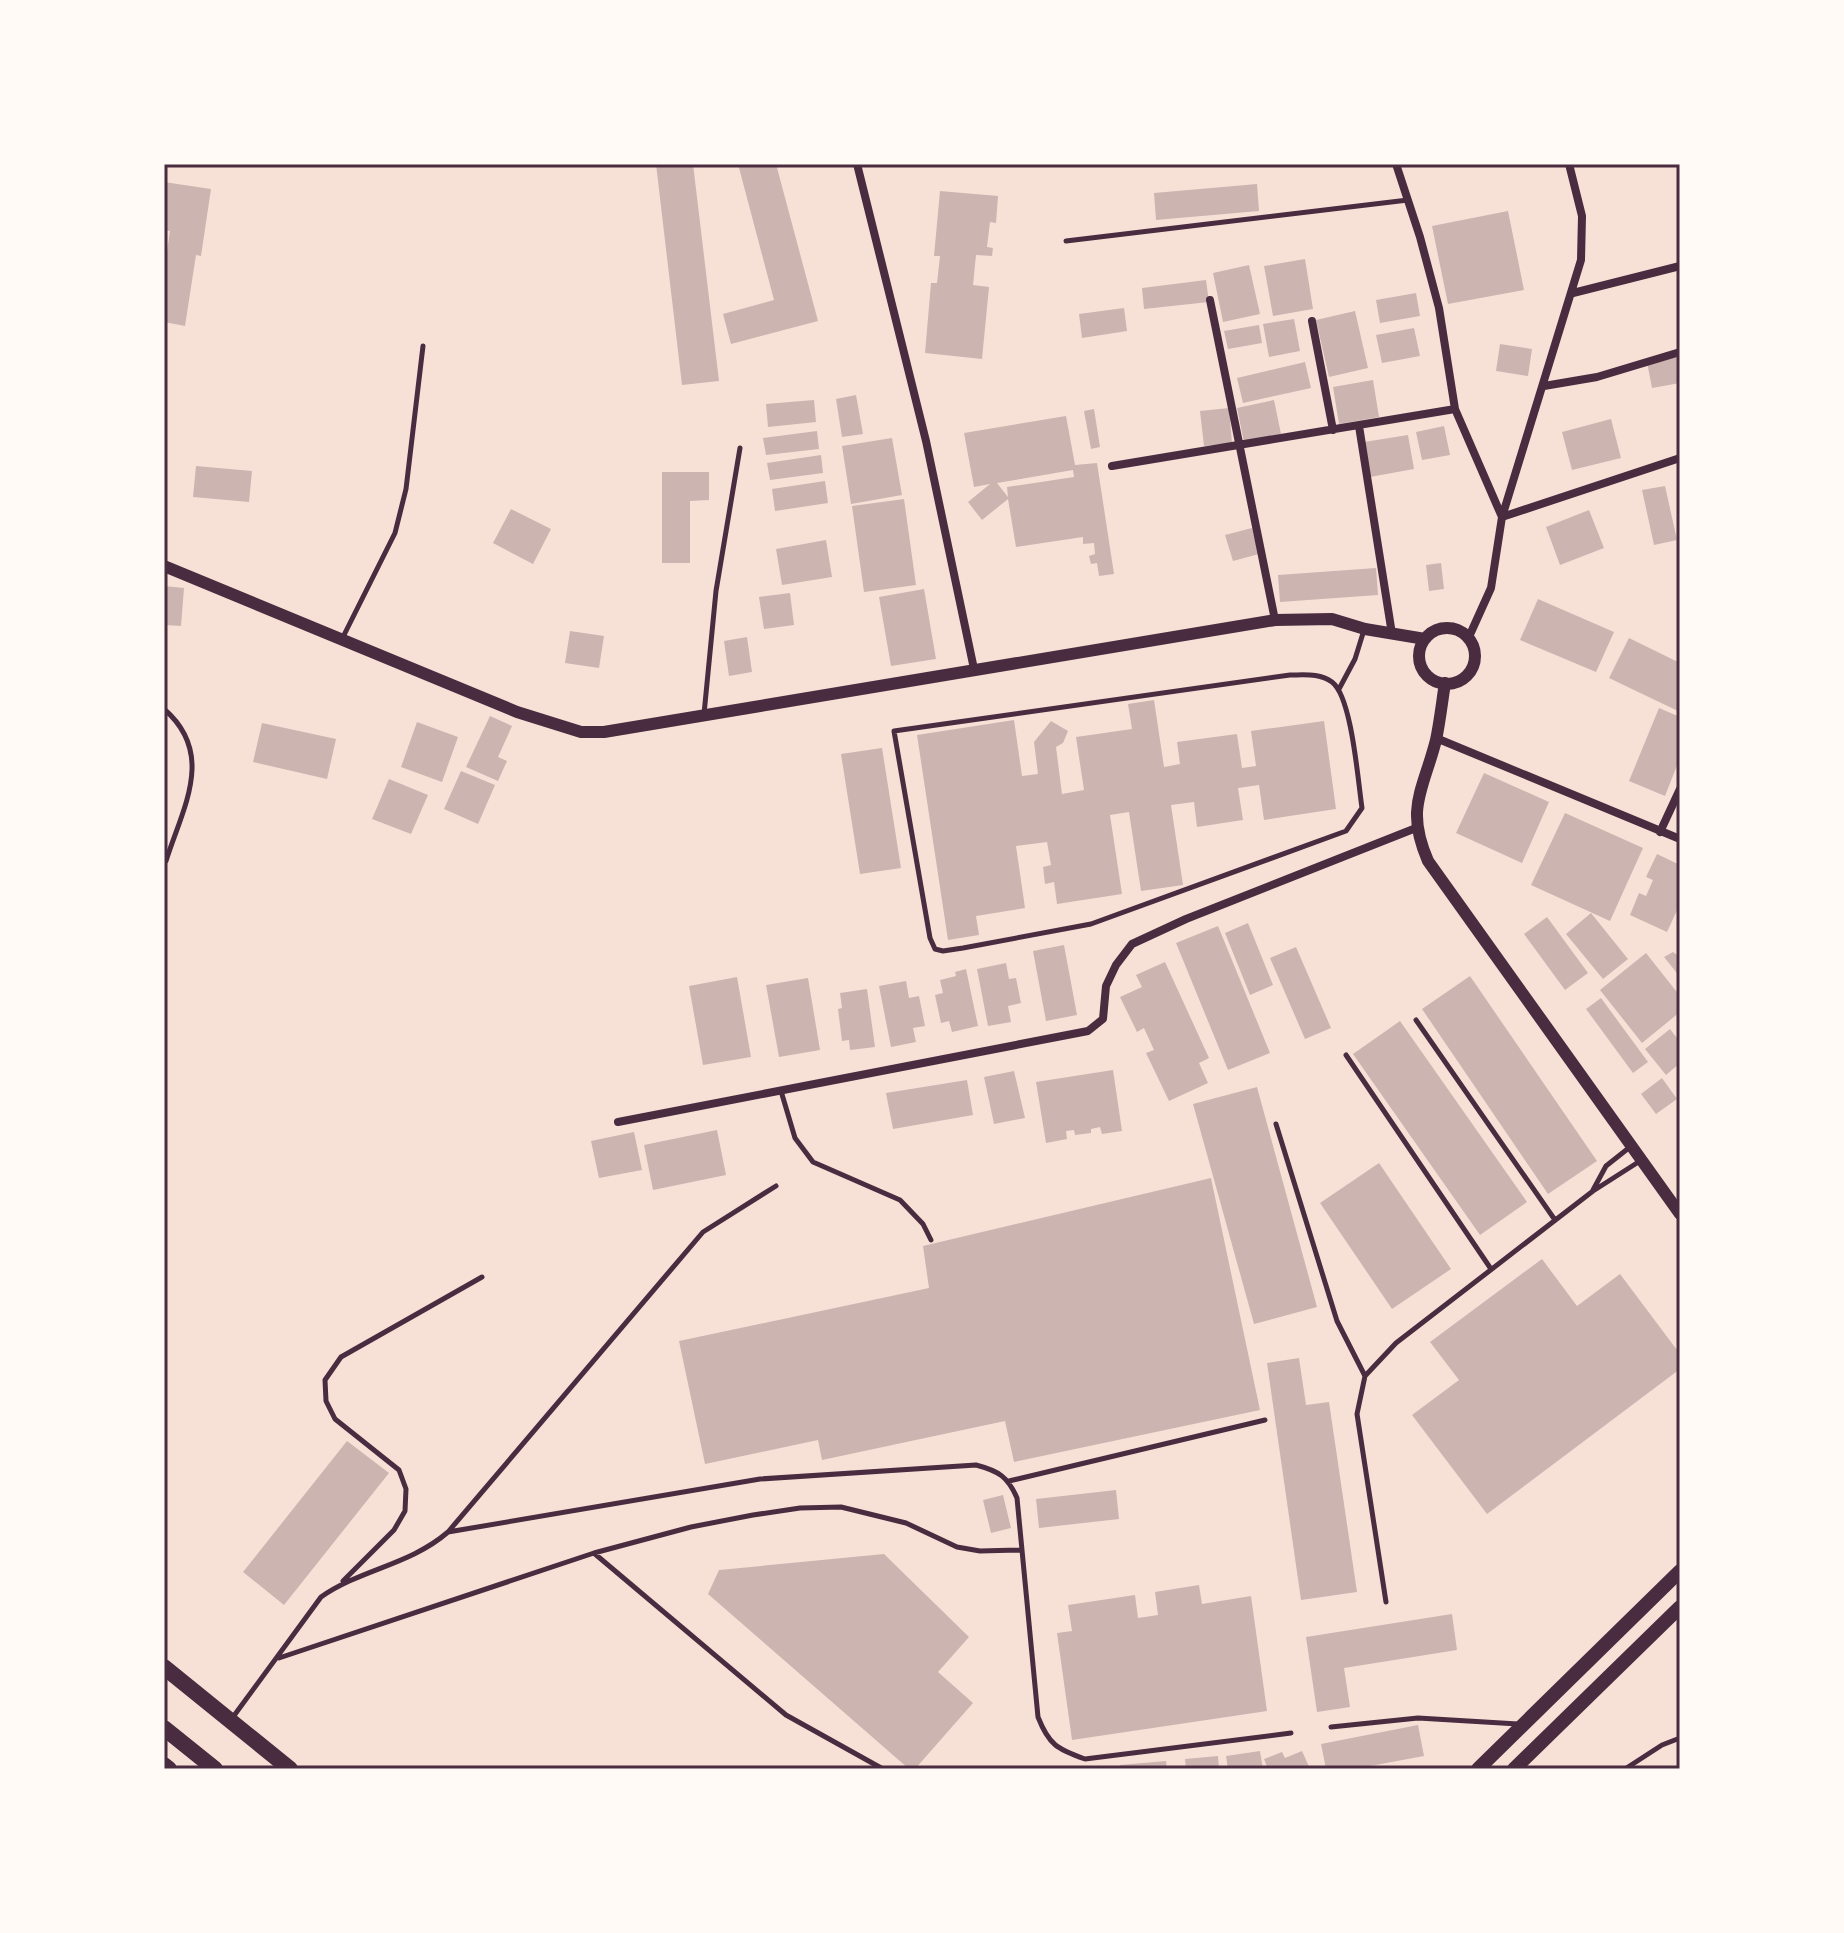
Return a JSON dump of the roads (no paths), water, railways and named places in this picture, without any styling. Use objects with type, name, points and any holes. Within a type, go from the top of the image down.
[{"type":"main road","points":[[1478,1769],[1680,1571]]},
{"type":"main road","points":[[1514,1769],[1680,1607]]},
{"type":"main road","points":[[164,1667],[290,1769]]},
{"type":"main road","points":[[164,1728],[215,1769]]},
{"type":"main road","points":[[164,1765],[169,1769]]},
{"type":"street","points":[[857,164],[926,441],[974,669]]},
{"type":"street","points":[[1396,164],[1439,308],[1455,409],[1502,517]]},
{"type":"street","points":[[1468,639],[1491,588],[1502,517],[1581,260],[1584,235],[1582,216],[1569,164]]},
{"type":"street","points":[[1573,293],[1680,266]]},
{"type":"street","points":[[1210,300],[1275,620]]},
{"type":"street","points":[[1312,321],[1333,430]]},
{"type":"street","points":[[1544,386],[1597,377],[1680,352]]},
{"type":"street","points":[[1112,466],[1455,409]]},
{"type":"street","points":[[1359,426],[1392,634]]},
{"type":"street","points":[[1502,517],[1680,458]]},
{"type":"street","points":[[164,566],[517,712],[581,732],[604,732],[1275,620],[1332,619],[1365,629],[1425,639]]},
{"type":"street","points":[[1449,628],[1457,631],[1468,639],[1474,651],[1471,669],[1458,681],[1445,683],[1431,679],[1420,665],[1419,656],[1425,639],[1431,633],[1449,628]]},
{"type":"street","points":[[1445,683],[1436,738],[1415,810],[1416,828],[1428,861],[1680,1214]]},
{"type":"street","points":[[1436,738],[1680,839]]},
{"type":"street","points":[[1660,832],[1680,789]]},
{"type":"street","points":[[618,1122],[1088,1031],[1103,1019],[1106,986],[1116,965],[1132,944],[1186,919],[1416,828]]},
{"type":"lane","points":[[1066,241],[1408,200]]},
{"type":"lane","points":[[341,640],[395,533],[406,489],[423,346]]},
{"type":"lane","points":[[704,715],[716,591],[740,448]]},
{"type":"lane","points":[[1339,689],[1355,659],[1365,629]]},
{"type":"lane","points":[[1290,675],[1320,675],[1339,689],[1351,735],[1362,808],[1346,831],[1091,924],[963,948],[935,949],[930,938],[894,731],[1290,675]]},
{"type":"lane","points":[[164,709],[187,735],[193,756],[192,781],[166,861]]},
{"type":"lane","points":[[1416,1020],[1555,1220]]},
{"type":"lane","points":[[1346,1055],[1491,1269]]},
{"type":"lane","points":[[781,1091],[795,1138],[813,1162],[900,1200],[923,1224],[931,1240]]},
{"type":"lane","points":[[1276,1124],[1337,1321],[1365,1376]]},
{"type":"lane","points":[[1593,1191],[1606,1166],[1630,1146]]},
{"type":"lane","points":[[1386,1602],[1357,1414],[1365,1376],[1396,1343],[1593,1191],[1641,1160]]},
{"type":"lane","points":[[339,1584],[412,1557],[448,1532],[703,1232],[776,1186]]},
{"type":"lane","points":[[230,1721],[310,1610],[394,1530],[405,1511],[406,1489],[399,1470],[335,1419],[326,1401],[325,1380],[341,1357],[482,1277]]},
{"type":"lane","points":[[1009,1481],[1265,1420]]},
{"type":"lane","points":[[448,1532],[760,1479],[976,1465],[996,1470],[1009,1481],[1017,1498],[1038,1717],[1057,1749],[1085,1759],[1291,1733]]},
{"type":"lane","points":[[278,1658],[594,1553],[691,1527],[800,1508],[841,1507],[906,1523],[957,1547],[980,1551],[1022,1550]]},
{"type":"lane","points":[[594,1553],[786,1715],[883,1769]]},
{"type":"lane","points":[[1331,1727],[1418,1718],[1523,1725]]},
{"type":"lane","points":[[1625,1769],[1662,1745],[1680,1738]]}]
